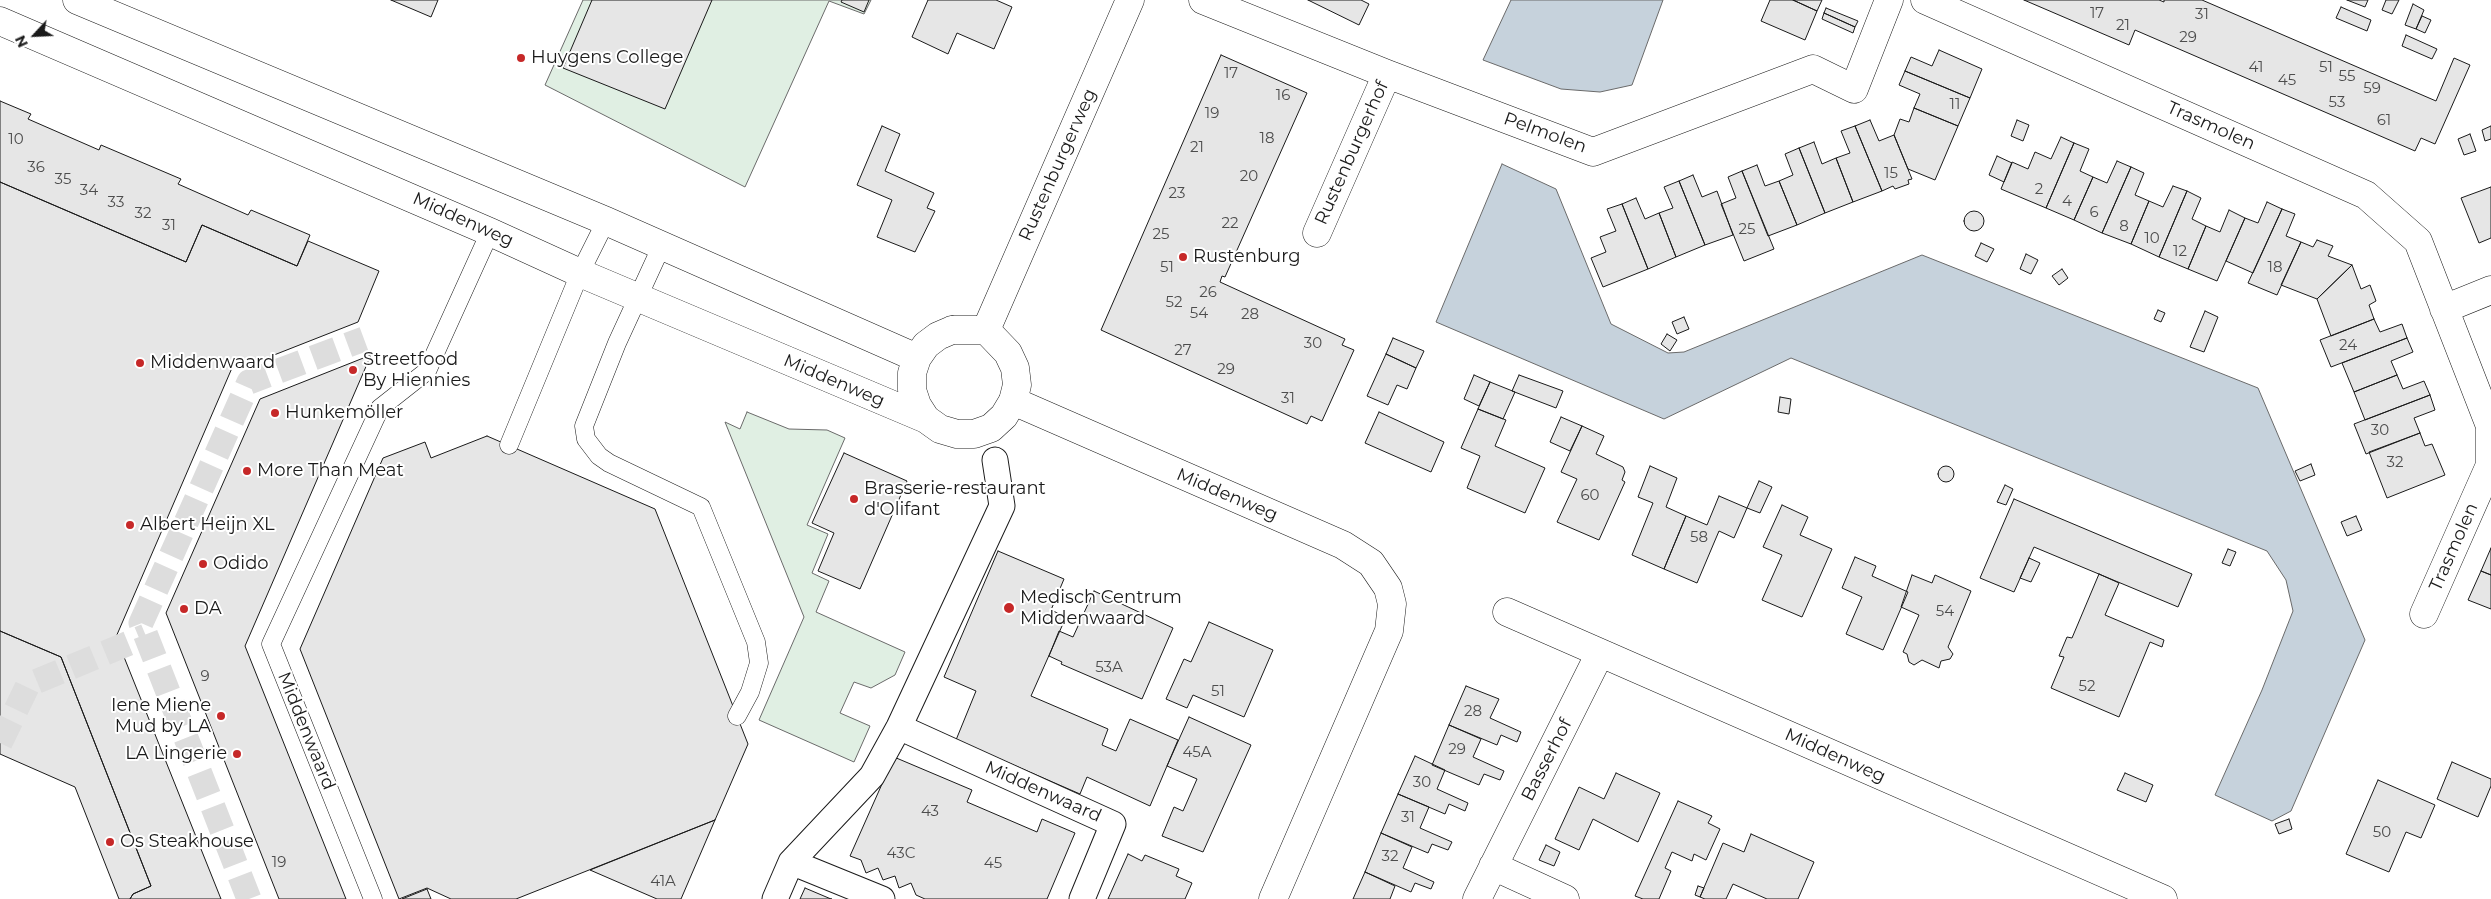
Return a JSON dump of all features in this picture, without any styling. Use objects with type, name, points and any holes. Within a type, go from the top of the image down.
[{"type":"street","points":[[77,0],[606,221],[917,358]]},
{"type":"street","name":"Rustenburgerweg","points":[[986,330],[1130,0]]},
{"type":"street","name":"Pelmolen","points":[[1203,0],[1387,74],[1593,152],[1814,69],[1854,89],[1889,0]]},
{"type":"street","name":"Trasmolen","points":[[1925,0],[2366,195],[2418,241],[2490,426],[2490,465],[2424,614]]},
{"type":"street","name":"Middenweg","points":[[0,21],[490,232],[638,298],[926,418]]},
{"type":"street","name":"Rustenburgerhof","points":[[1317,233],[1387,74]]},
{"type":"street","points":[[2444,309],[2491,290]]},
{"type":"street","points":[[952,330],[986,330],[1008,353],[1015,368],[1017,385],[1013,401],[1004,416],[991,428],[974,434],[957,434],[940,429],[926,418],[917,405],[912,390],[912,373],[917,358],[926,345],[938,336],[952,330]]},
{"type":"street","name":"Middenweg","points":[[1013,401],[1358,553],[1380,573],[1388,588],[1392,604],[1389,631],[1273,899]]},
{"type":"street","points":[[775,899],[791,862],[872,776],[899,727],[1002,506],[995,460]]},
{"type":"street","name":"Middenweg","points":[[1507,612],[2135,894],[2163,899]]},
{"type":"street","name":"Basserhof","points":[[1477,899],[1600,653]]},
{"type":"street","name":"Middenwaard","points":[[899,727],[1113,824],[1082,899]]},
{"type":"street","points":[[791,862],[882,899]]},
{"type":"street","points":[[1493,866],[1565,899]]},
{"type":"lane","points":[[508,445],[580,273],[606,221]]},
{"type":"lane","name":"Middenwaard","points":[[373,899],[271,644],[380,408],[427,371],[490,232]]},
{"type":"lane","points":[[662,245],[588,410],[584,426],[586,439],[599,456],[609,463],[700,508],[756,642],[759,663],[750,692],[737,716]]},
{"type":"green space","points":[[583,0],[871,0],[864,14],[829,1],[745,187],[545,85]]},
{"type":"green space","points":[[747,412],[789,429],[827,430],[845,438],[807,525],[828,534],[812,573],[829,581],[816,612],[905,652],[895,675],[871,688],[854,682],[840,713],[870,726],[854,762],[759,720],[804,617],[725,422],[740,429]]},
{"type":"shaded area","points":[[1511,0],[1663,0],[1632,85],[1600,92],[1561,89],[1483,60]]},
{"type":"shaded area","points":[[1502,164],[1556,189],[1611,324],[1668,353],[1684,352],[1922,255],[2258,388],[2365,640],[2291,811],[2272,821],[2215,795],[2262,690],[2293,611],[2286,580],[2267,551],[1791,358],[1664,419],[1436,322]]},
{"type":"building","points":[[391,0],[438,0],[431,17]]},
{"type":"building","points":[[592,0],[712,0],[665,109],[563,68]]},
{"type":"building","points":[[842,0],[869,0],[864,12],[841,2]]},
{"type":"building","points":[[928,0],[996,0],[1012,7],[994,49],[957,33],[948,54],[912,37]]},
{"type":"building","points":[[1308,0],[1361,0],[1369,4],[1359,25]]},
{"type":"building","points":[[1770,0],[1793,0],[1817,11],[1805,40],[1761,21]]},
{"type":"building","points":[[1793,0],[1822,0],[1817,11]]},
{"type":"building","points":[[2024,0],[2159,0],[2164,2],[2164,0],[2202,0],[2436,101],[2454,58],[2470,65],[2435,144],[2421,138],[2415,151],[2135,30],[2129,45]]},
{"type":"building","points":[[2347,0],[2368,0],[2365,7]]},
{"type":"building","points":[[2386,0],[2399,0],[2392,14],[2382,10]]},
{"type":"building","points":[[2413,4],[2424,10],[2416,29],[2405,25]]},
{"type":"building","points":[[2341,7],[2371,20],[2367,31],[2336,18]]},
{"type":"building","points":[[1826,8],[1858,21],[1855,27],[1824,13]]},
{"type":"building","points":[[1824,13],[1855,27],[1853,33],[1822,19]]},
{"type":"building","points":[[2422,16],[2431,20],[2425,33],[2416,29]]},
{"type":"building","points":[[2406,35],[2437,49],[2432,59],[2402,46]]},
{"type":"building","points":[[1939,50],[1982,69],[1970,98],[1905,71],[1911,57],[1932,66]]},
{"type":"building","name":"Rustenburg","points":[[1221,55],[1307,93],[1225,277],[1222,276],[1220,282],[1345,339],[1342,345],[1354,350],[1322,421],[1311,416],[1307,424],[1101,330]]},
{"type":"building","points":[[1905,71],[1970,98],[1958,126],[1914,108],[1920,94],[1899,85]]},
{"type":"building","points":[[0,101],[31,114],[28,119],[99,150],[101,145],[181,179],[178,184],[248,215],[251,210],[310,235],[297,266],[202,225],[186,262],[0,182]]},
{"type":"building","points":[[1914,108],[1958,126],[1935,180],[1908,169],[1894,135],[1900,119],[1909,122]]},
{"type":"building","points":[[1870,120],[1879,141],[1894,135],[1912,179],[1908,180],[1909,184],[1895,189],[1893,186],[1882,191],[1855,126]]},
{"type":"building","points":[[2017,120],[2029,125],[2023,141],[2011,136]]},
{"type":"building","points":[[882,126],[900,134],[885,171],[934,193],[927,208],[935,211],[915,252],[877,237],[892,200],[857,185]]},
{"type":"building","points":[[1855,126],[1882,191],[1853,202],[1836,158],[1850,153],[1841,131]]},
{"type":"building","points":[[2491,126],[2491,139],[2485,141],[2482,130]]},
{"type":"building","points":[[2470,134],[2476,151],[2464,155],[2458,139]]},
{"type":"building","points":[[2061,137],[2074,143],[2046,208],[2001,189],[2012,162],[2028,169],[2035,152],[2051,159]]},
{"type":"building","points":[[1814,142],[1822,164],[1836,158],[1853,202],[1825,213],[1799,148]]},
{"type":"building","points":[[2074,143],[2089,149],[2080,171],[2093,177],[2074,220],[2046,208]]},
{"type":"building","points":[[1799,148],[1825,213],[1797,225],[1779,181],[1793,175],[1785,154]]},
{"type":"building","points":[[1997,156],[2012,163],[2004,182],[1989,175]]},
{"type":"building","points":[[2117,161],[2131,167],[2102,233],[2074,220],[2093,177],[2107,183]]},
{"type":"building","points":[[1757,165],[1765,186],[1779,181],[1797,225],[1768,236],[1742,171]]},
{"type":"building","points":[[2131,167],[2144,173],[2135,195],[2149,201],[2131,244],[2102,233]]},
{"type":"building","points":[[1742,171],[1774,249],[1744,261],[1721,204],[1736,198],[1728,177]]},
{"type":"building","points":[[1693,175],[1702,197],[1717,191],[1733,235],[1705,245],[1679,181]]},
{"type":"building","points":[[1679,181],[1705,245],[1676,257],[1659,213],[1673,208],[1664,187]]},
{"type":"building","points":[[0,182],[186,262],[202,225],[297,266],[308,241],[379,271],[358,322],[246,366],[235,361],[116,637],[221,899],[130,899],[133,894],[151,886],[61,657],[0,631]]},
{"type":"building","points":[[2173,186],[2187,191],[2159,257],[2131,244],[2149,201],[2163,207]]},
{"type":"building","points":[[2491,187],[2491,238],[2479,243],[2461,198]]},
{"type":"building","points":[[2187,191],[2201,198],[2192,219],[2206,226],[2188,269],[2159,257]]},
{"type":"building","points":[[1636,198],[1645,219],[1659,213],[1676,257],[1648,269],[1622,204]]},
{"type":"building","points":[[2267,202],[2282,209],[2253,273],[2226,261],[2245,218],[2258,223]]},
{"type":"building","points":[[1622,204],[1648,269],[1603,287],[1591,258],[1606,252],[1600,237],[1616,231],[1607,209]]},
{"type":"building","points":[[2282,209],[2295,214],[2286,236],[2301,242],[2277,295],[2248,283]]},
{"type":"building","points":[[2229,210],[2245,218],[2217,281],[2188,269],[2206,226],[2220,232]]},
{"type":"building","points":[[1970,211],[1978,211],[1984,217],[1984,225],[1978,231],[1970,231],[1964,225],[1964,217]]},
{"type":"building","points":[[2317,240],[2333,246],[2328,256],[2352,265],[2317,299],[2281,285],[2301,242],[2313,247]]},
{"type":"building","points":[[1981,243],[1994,249],[1987,262],[1975,256]]},
{"type":"building","points":[[2026,254],[2038,260],[2031,274],[2020,269]]},
{"type":"building","points":[[2352,265],[2361,289],[2370,285],[2376,301],[2369,305],[2374,319],[2331,336],[2317,299]]},
{"type":"building","points":[[2062,269],[2068,278],[2059,285],[2052,276]]},
{"type":"building","points":[[2158,310],[2165,313],[2161,322],[2154,319]]},
{"type":"building","points":[[2205,311],[2218,317],[2204,352],[2190,347]]},
{"type":"building","points":[[1684,317],[1689,329],[1677,334],[1672,322]]},
{"type":"building","points":[[2374,319],[2380,332],[2402,324],[2407,338],[2331,367],[2320,340]]},
{"type":"building","points":[[1667,334],[1677,340],[1670,351],[1661,344]]},
{"type":"building","points":[[1393,338],[1424,351],[1416,368],[1386,354]]},
{"type":"building","points":[[2407,338],[2413,352],[2391,361],[2397,375],[2354,392],[2342,363]]},
{"type":"building","points":[[1386,354],[1416,368],[1407,389],[1397,385],[1388,405],[1367,396]]},
{"type":"building","points":[[371,355],[245,646],[346,899],[279,899],[166,613],[260,399]]},
{"type":"building","points":[[1474,375],[1490,382],[1479,406],[1464,399]]},
{"type":"building","points":[[1519,375],[1563,391],[1556,408],[1512,391]]},
{"type":"building","points":[[2397,375],[2403,389],[2424,381],[2430,395],[2365,420],[2354,392]]},
{"type":"building","points":[[1490,382],[1515,392],[1503,419],[1478,409]]},
{"type":"building","points":[[2430,395],[2435,410],[2414,418],[2420,433],[2366,454],[2354,424]]},
{"type":"building","points":[[1780,397],[1791,399],[1789,414],[1778,412]]},
{"type":"building","points":[[1478,409],[1506,420],[1495,446],[1545,468],[1525,513],[1467,488],[1480,456],[1461,448]]},
{"type":"building","points":[[1379,412],[1444,442],[1431,472],[1365,443]]},
{"type":"building","points":[[1561,417],[1582,426],[1570,451],[1550,442]]},
{"type":"building","points":[[1582,426],[1604,436],[1596,454],[1623,467],[1625,472],[1622,480],[1625,482],[1599,540],[1557,522],[1577,479],[1561,472]]},
{"type":"building","points":[[2420,433],[2425,446],[2432,444],[2445,475],[2387,498],[2369,452]]},
{"type":"building","points":[[487,436],[655,509],[748,744],[715,820],[516,899],[451,899],[427,888],[399,899],[300,649],[383,458],[425,442],[431,458]]},
{"type":"building","points":[[844,453],[907,481],[860,589],[818,571],[834,533],[812,523]]},
{"type":"building","points":[[2311,464],[2315,475],[2300,481],[2295,471]]},
{"type":"building","points":[[1650,466],[1677,478],[1666,507],[1686,516],[1664,569],[1632,555],[1653,503],[1638,497]]},
{"type":"building","points":[[1946,466],[1952,468],[1954,474],[1952,480],[1946,482],[1940,480],[1938,474],[1940,468]]},
{"type":"building","points":[[1759,481],[1772,487],[1760,513],[1747,508]]},
{"type":"building","points":[[2005,485],[2013,489],[2006,505],[1997,502]]},
{"type":"building","points":[[1719,496],[1747,508],[1734,538],[1719,531],[1697,583],[1664,569],[1686,516],[1707,525]]},
{"type":"building","points":[[2014,499],[2192,574],[2178,607],[2034,547],[2014,592],[1980,578]]},
{"type":"building","points":[[1782,505],[1808,517],[1800,535],[1832,549],[1802,617],[1762,600],[1782,555],[1763,547]]},
{"type":"building","points":[[2356,516],[2362,530],[2347,536],[2341,522]]},
{"type":"building","points":[[2491,548],[2491,575],[2481,571]]},
{"type":"building","points":[[2228,549],[2236,552],[2230,566],[2222,563]]},
{"type":"building","points":[[998,551],[1064,579],[1051,610],[1066,617],[1031,696],[1108,729],[1102,745],[1116,751],[1130,719],[1178,740],[1150,806],[1087,777],[1080,794],[956,740],[976,691],[944,677]]},
{"type":"building","points":[[1855,557],[1876,566],[1872,576],[1908,592],[1883,650],[1846,634],[1862,597],[1842,588]]},
{"type":"building","points":[[2029,558],[2040,563],[2031,582],[2020,578]]},
{"type":"building","points":[[2481,571],[2491,575],[2491,609],[2468,600]]},
{"type":"building","points":[[2099,574],[2119,583],[2105,615],[2164,640],[2162,647],[2150,642],[2119,717],[2051,688],[2064,657],[2059,656],[2067,637],[2072,638]]},
{"type":"building","points":[[1912,575],[1932,583],[1935,575],[1971,591],[1948,647],[1953,654],[1950,659],[1941,661],[1939,668],[1922,660],[1914,665],[1909,662],[1907,654],[1903,652],[1919,615],[1901,607]]},
{"type":"building","points":[[1094,591],[1173,628],[1142,699],[1061,664],[1062,662],[1049,656],[1059,631],[1073,637]]},
{"type":"building","points":[[1209,622],[1273,650],[1244,717],[1193,695],[1187,708],[1166,699],[1184,659],[1191,662]]},
{"type":"building","points":[[0,631],[61,657],[151,886],[133,894],[130,899],[119,899],[75,787],[0,754]]},
{"type":"building","points":[[1466,686],[1499,699],[1490,718],[1521,732],[1517,742],[1501,735],[1497,745],[1449,725]]},
{"type":"building","points":[[1189,717],[1251,745],[1203,852],[1162,836],[1174,807],[1183,811],[1197,779],[1167,766]]},
{"type":"building","points":[[1449,725],[1481,739],[1473,757],[1504,771],[1500,780],[1484,774],[1479,785],[1432,765]]},
{"type":"building","points":[[1415,756],[1445,770],[1437,789],[1468,803],[1465,811],[1449,804],[1445,814],[1398,794]]},
{"type":"building","points":[[894,757],[972,790],[967,802],[1037,832],[1042,819],[1075,833],[1047,899],[925,899],[916,895],[911,883],[899,888],[895,876],[883,880],[878,868],[866,873],[861,860],[850,856]]},
{"type":"building","points":[[2452,762],[2491,779],[2491,786],[2478,817],[2437,799]]},
{"type":"building","points":[[1616,773],[1660,793],[1638,842],[1593,819],[1579,850],[1555,839],[1579,787],[1604,799]]},
{"type":"building","points":[[2125,773],[2153,785],[2146,802],[2117,790]]},
{"type":"building","points":[[2378,780],[2435,805],[2421,838],[2406,832],[2389,872],[2346,854]]},
{"type":"building","points":[[1398,794],[1429,807],[1420,828],[1452,842],[1448,850],[1432,844],[1428,853],[1381,833]]},
{"type":"building","points":[[1678,801],[1712,816],[1708,823],[1720,829],[1706,860],[1694,854],[1692,861],[1672,852],[1665,868],[1671,871],[1659,899],[1643,899],[1635,896]]},
{"type":"building","points":[[2289,819],[2292,829],[2279,834],[2275,824]]},
{"type":"building","points":[[715,820],[681,899],[657,899],[590,870]]},
{"type":"building","points":[[1381,833],[1412,847],[1403,868],[1434,882],[1431,889],[1415,883],[1411,892],[1365,872]]},
{"type":"building","points":[[1751,834],[1814,862],[1798,899],[1767,899],[1733,884],[1726,899],[1705,899],[1700,897],[1723,843],[1744,852]]},
{"type":"building","points":[[1546,845],[1560,852],[1554,866],[1539,860]]},
{"type":"building","points":[[1128,854],[1142,861],[1145,855],[1179,869],[1176,876],[1192,883],[1185,899],[1108,899]]},
{"type":"building","points":[[1365,872],[1395,886],[1390,899],[1353,899]]},
{"type":"building","points":[[1698,886],[1704,888],[1700,897],[1695,895]]},
{"type":"building","points":[[805,888],[831,899],[800,899]]},
{"type":"building","points":[[427,889],[431,899],[402,899]]},
{"type":"tunnel","points":[[249,899],[141,623],[249,382],[364,339]]},
{"type":"tunnel","points":[[0,743],[28,685],[146,636]]},
{"type":"place","name":"Huygens College","points":[[521,58]]},
{"type":"place","name":"Rustenburg","points":[[1183,257]]},
{"type":"place","name":"Middenwaard","points":[[140,363]]},
{"type":"place","name":"Streetfood By Hiennies","points":[[353,370]]},
{"type":"place","name":"Hunkemöller","points":[[275,413]]},
{"type":"place","name":"More Than Meat","points":[[247,471]]},
{"type":"place","name":"Brasserie-restaurant d'Olifant","points":[[854,499]]},
{"type":"place","name":"Albert Heijn XL","points":[[130,525]]},
{"type":"place","name":"Odido","points":[[203,564]]},
{"type":"place","name":"Medisch Centrum Middenwaard","points":[[1009,608]]},
{"type":"place","name":"DA","points":[[184,609]]},
{"type":"place","name":"Iene Miene Mud by LA","points":[[221,716]]},
{"type":"place","name":"LA Lingerie","points":[[237,754]]},
{"type":"place","name":"Os Steakhouse","points":[[110,842]]}]
